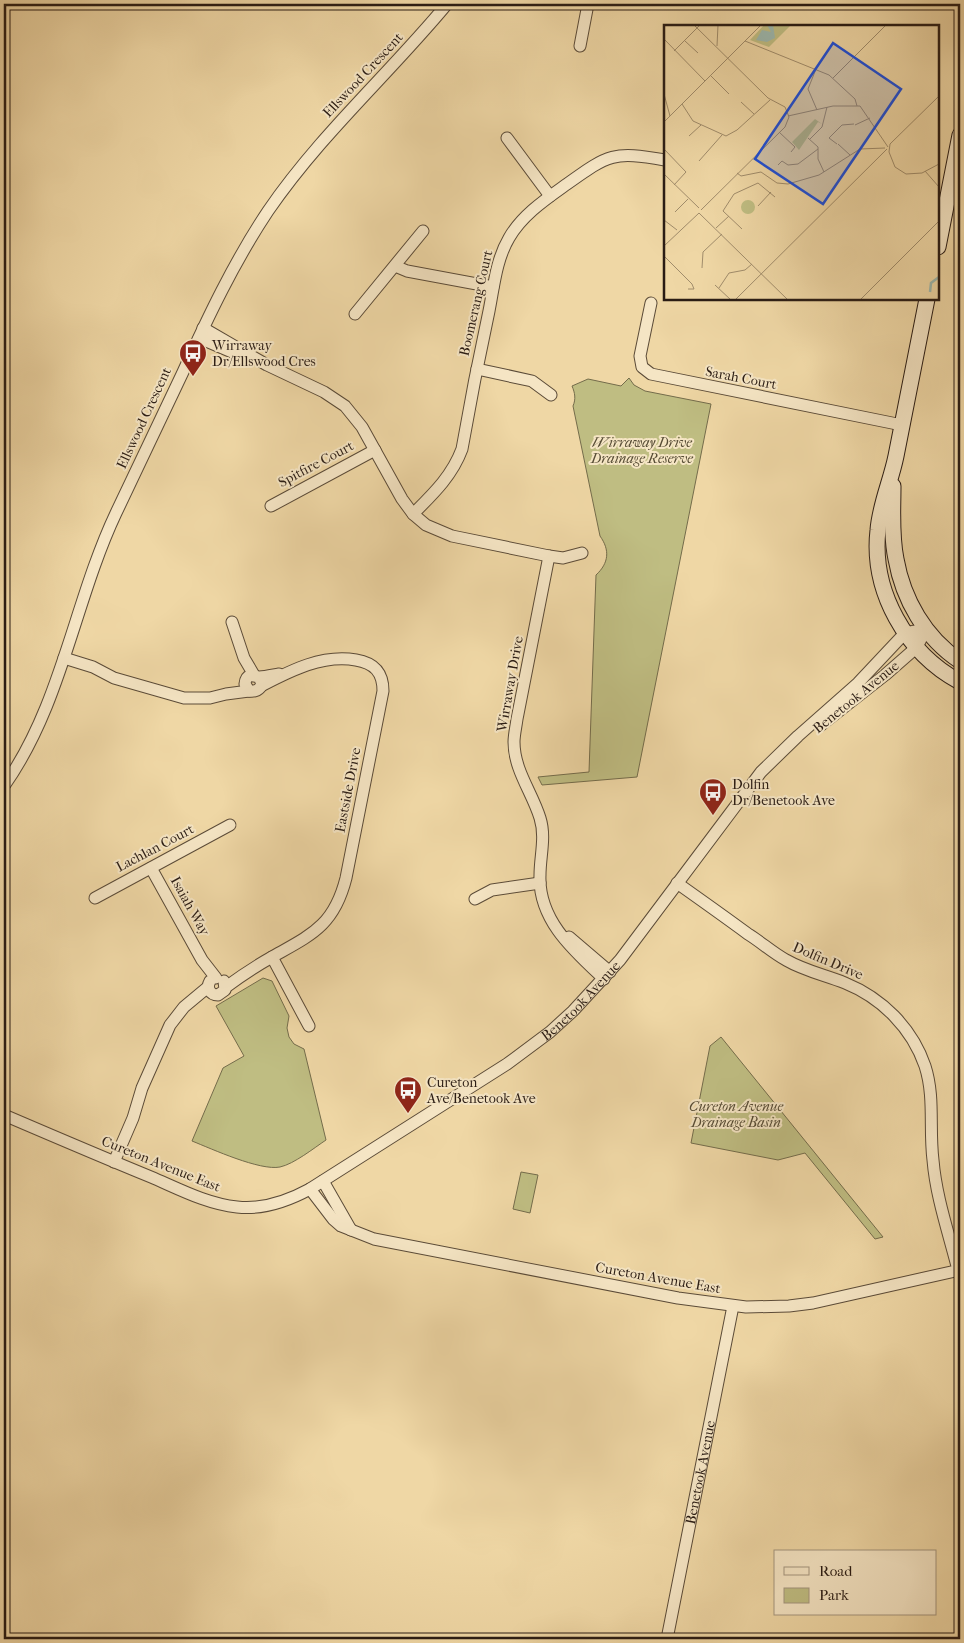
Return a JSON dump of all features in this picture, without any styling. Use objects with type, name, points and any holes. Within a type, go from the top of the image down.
[{"type":"main road","points":[[939,242],[960,135]]},
{"type":"main road","points":[[927,300],[893,469],[881,508],[877,551],[885,593],[896,620],[917,647],[938,667],[960,682]]},
{"type":"main road","points":[[893,469],[893,535],[895,558],[901,582],[910,603],[926,629],[960,661]]},
{"type":"street","name":"Ellswood Crescent","points":[[4,786],[20,763],[45,712],[104,540],[201,333],[239,258],[269,210],[332,130],[398,60],[447,4]]},
{"type":"street","points":[[580,46],[588,4]]},
{"type":"street","points":[[507,138],[550,196]]},
{"type":"street","name":"Boomerang Court","points":[[413,514],[444,482],[462,449],[497,266],[509,237],[530,212],[590,167],[609,158],[624,155],[664,160]]},
{"type":"street","points":[[355,314],[423,231]]},
{"type":"street","points":[[395,266],[493,287]]},
{"type":"street","name":"Sarah Court","points":[[651,303],[640,356],[642,367],[650,374],[902,425]]},
{"type":"street","points":[[201,333],[225,350],[267,365],[324,392],[345,406],[362,427],[402,499],[413,514],[426,524],[452,536],[550,556],[563,558],[582,553]]},
{"type":"street","points":[[477,369],[532,381],[551,395]]},
{"type":"street","name":"Spitfire Court","points":[[271,506],[375,450]]},
{"type":"street","name":"Wirraway Drive","points":[[550,556],[514,742],[519,770],[541,820],[543,846],[540,883],[546,911],[557,929],[581,946],[607,976]]},
{"type":"street","points":[[232,622],[252,681]]},
{"type":"street","points":[[905,633],[926,629]]},
{"type":"street","name":"Benetook Avenue","points":[[778,757],[871,686],[917,647],[926,629]]},
{"type":"street","name":"Benetook Avenue","points":[[323,1181],[528,1050],[573,1011],[607,976],[761,772],[798,736],[858,683],[905,633]]},
{"type":"street","name":"Eastside Drive","points":[[63,662],[91,674],[114,678],[184,698],[210,698],[226,694],[252,681],[335,658],[365,661],[379,672],[382,677],[383,691],[342,893],[336,906],[320,928],[309,936],[251,969],[216,984],[184,1007],[170,1025],[142,1088],[133,1118],[111,1160]]},
{"type":"street","name":"Lachlan Court","points":[[95,898],[230,825]]},
{"type":"street","name":"Isaiah Way","points":[[151,868],[216,984]]},
{"type":"street","points":[[475,899],[492,890],[540,883]]},
{"type":"street","name":"Dolfin Drive","points":[[677,883],[784,959],[804,970],[845,983],[867,994],[887,1009],[902,1025],[925,1065],[932,1107],[932,1160],[959,1270]]},
{"type":"street","points":[[272,957],[309,1026]]},
{"type":"street","name":"Cureton Avenue East","points":[[4,1115],[209,1201],[238,1207],[266,1206],[282,1202],[323,1181]]},
{"type":"street","points":[[323,1181],[352,1230]]},
{"type":"street","name":"Cureton Avenue East","points":[[310,1189],[341,1226],[384,1241],[678,1298],[733,1306],[774,1307],[813,1303],[959,1270]]},
{"type":"street","name":"Benetook Avenue","points":[[667,1639],[733,1306]]},
{"type":"green space","name":"Wirraway Drive Drainage Reserve","points":[[629,378],[634,385],[645,391],[711,404],[637,777],[542,785],[538,777],[589,772],[596,575],[604,566],[607,556],[607,551],[600,536],[573,406],[575,396],[572,386],[588,379],[621,386]]},
{"type":"green space","points":[[263,978],[272,981],[289,1016],[287,1028],[289,1037],[294,1044],[304,1049],[326,1140],[298,1159],[280,1167],[249,1163],[192,1141],[223,1068],[244,1056],[216,1006]]},
{"type":"green space","name":"Cureton Avenue Drainage Basin","points":[[721,1037],[883,1237],[875,1239],[805,1153],[778,1160],[691,1143],[710,1046]]},
{"type":"green space","points":[[521,1172],[538,1175],[530,1213],[513,1209]]},
{"type":"place","name":"Wirraway Dr/Ellswood Cres","points":[[193,377]]},
{"type":"place","name":"Dolfin Dr/Benetook Ave","points":[[713,816]]},
{"type":"place","name":"Cureton Ave/Benetook Ave","points":[[408,1114]]}]
